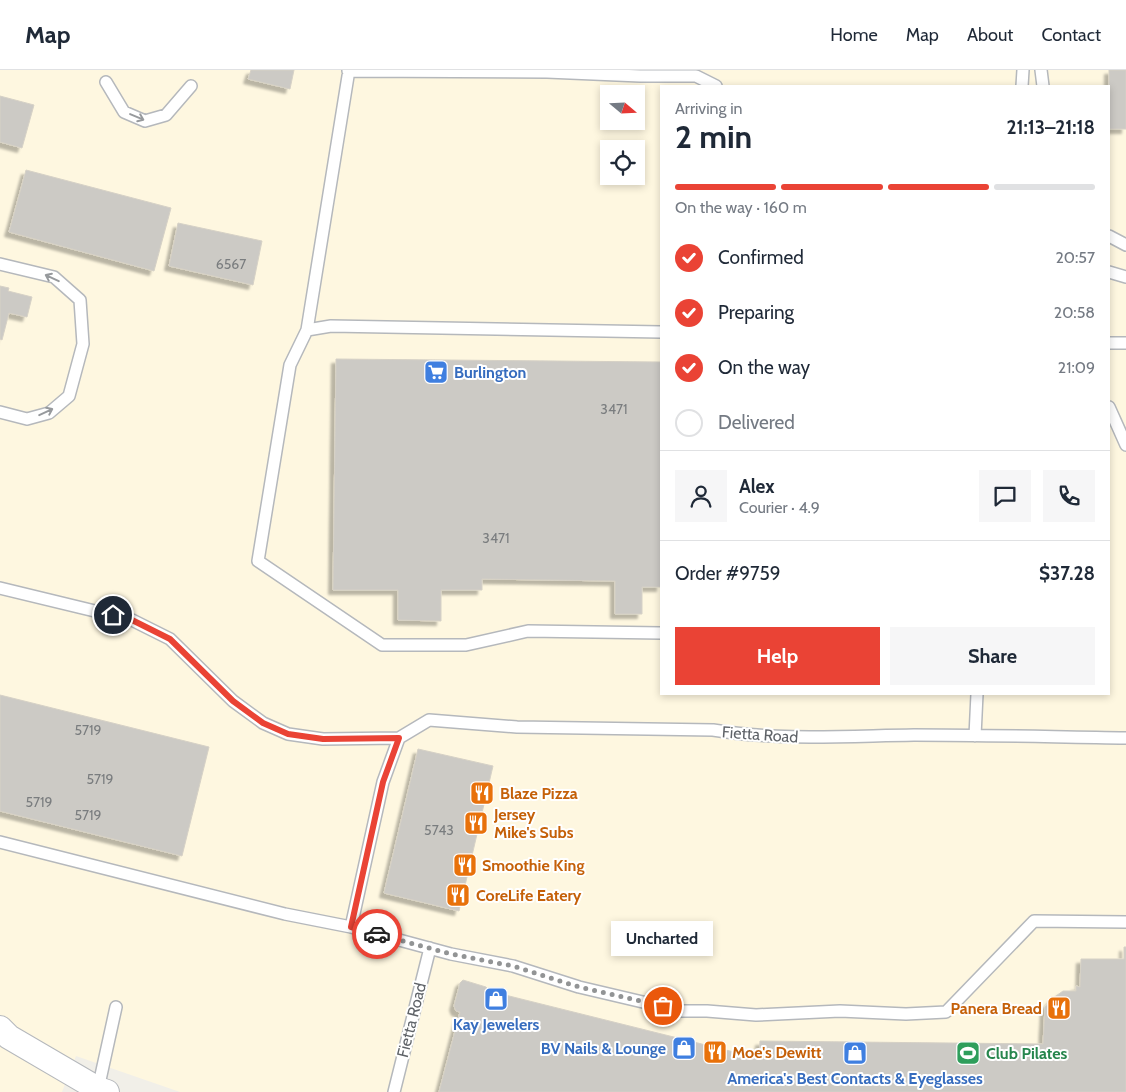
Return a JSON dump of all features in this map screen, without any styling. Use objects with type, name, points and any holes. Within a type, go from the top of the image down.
[{"type":"street","points":[[0,1028],[9,1037],[103,1091]]},
{"type":"lane","points":[[1022,85],[1023,70]]},
{"type":"lane","points":[[1041,70],[1043,85]]},
{"type":"lane","points":[[660,633],[528,631],[466,645],[382,645],[258,562],[290,365],[308,330],[349,71],[612,72],[670,77],[696,76],[714,85]]},
{"type":"lane","points":[[106,82],[124,112],[145,121],[166,115],[191,86]]},
{"type":"lane","points":[[1110,237],[1126,245]]},
{"type":"lane","points":[[0,264],[54,277],[80,300],[83,344],[69,396],[49,413],[27,419],[0,412]]},
{"type":"lane","points":[[1110,272],[1126,277]]},
{"type":"lane","points":[[308,330],[331,326],[660,332]]},
{"type":"lane","points":[[1110,343],[1126,343]]},
{"type":"lane","points":[[1110,409],[1126,445]]},
{"type":"lane","points":[[0,588],[132,620],[170,639],[233,701],[263,723],[288,734],[323,739],[399,738],[383,782],[351,927]]},
{"type":"lane","points":[[975,736],[977,695]]},
{"type":"lane","name":"Fietta Road","points":[[399,738],[429,720],[517,727],[713,730],[744,735],[787,738],[914,736],[1126,738]]},
{"type":"lane","points":[[0,842],[285,914],[351,927],[430,948],[513,966],[579,987],[681,1011],[756,1015],[840,1011],[906,1014],[946,1012],[1034,921],[1126,922]]},
{"type":"lane","name":"Fietta Road","points":[[394,1092],[430,948]]},
{"type":"lane","points":[[103,1091],[116,1007]]},
{"type":"shaded area","points":[[0,70],[1126,70],[1126,1092],[180,1092],[76,1056],[62,1092],[0,1092]]},
{"type":"building","points":[[251,70],[294,70],[290,89],[248,79]]},
{"type":"building","points":[[1109,70],[1126,70],[1126,129],[1110,129]]},
{"type":"building","points":[[0,96],[34,105],[22,148],[0,142]]},
{"type":"building","points":[[26,170],[171,208],[154,271],[9,232]]},
{"type":"building","points":[[178,223],[262,241],[253,285],[169,266]]},
{"type":"building","points":[[0,286],[9,288],[8,291],[32,297],[27,317],[9,313],[2,340],[0,339]]},
{"type":"building","points":[[336,359],[660,362],[660,587],[642,587],[642,614],[615,614],[615,581],[482,579],[482,590],[441,590],[441,621],[398,620],[398,590],[333,590]]},
{"type":"building","points":[[0,695],[209,747],[182,856],[0,811]]},
{"type":"building","points":[[418,749],[493,766],[459,911],[384,893]]},
{"type":"building","points":[[1124,947],[1126,947],[1126,1092],[439,1092],[460,1012],[456,1011],[454,1006],[460,983],[463,980],[486,987],[489,991],[742,1054],[759,1054],[760,1041],[1043,1044],[1045,1007],[1063,991],[1076,991],[1076,986],[1080,987],[1081,959],[1124,959]]},
{"type":"way so far","points":[[377,934],[451,954],[513,966],[579,987],[663,1006]]},
{"type":"place","name":"Burlington","points":[[436,372]]},
{"type":"place","name":"Blaze Pizza","points":[[482,793]]},
{"type":"place","name":"Jersey Mike's Subs","points":[[476,823]]},
{"type":"place","name":"Smoothie King","points":[[465,865]]},
{"type":"place","name":"CoreLife Eatery","points":[[458,895]]},
{"type":"place","name":"Kay Jewelers","points":[[496,999]]},
{"type":"place","name":"Uncharted","points":[[663,1006]]},
{"type":"place","name":"Panera Bread","points":[[1059,1008]]},
{"type":"place","name":"BV Nails & Lounge","points":[[684,1048]]},
{"type":"place","name":"Moe's Dewitt","points":[[715,1052]]},
{"type":"place","name":"America's Best Contacts & Eyeglasses","points":[[855,1053]]},
{"type":"place","name":"Club Pilates","points":[[968,1053]]},
{"type":"route","points":[[113,615],[132,620],[170,639],[233,701],[263,723],[288,734],[323,739],[399,738],[383,782],[351,927],[377,934]]}]
